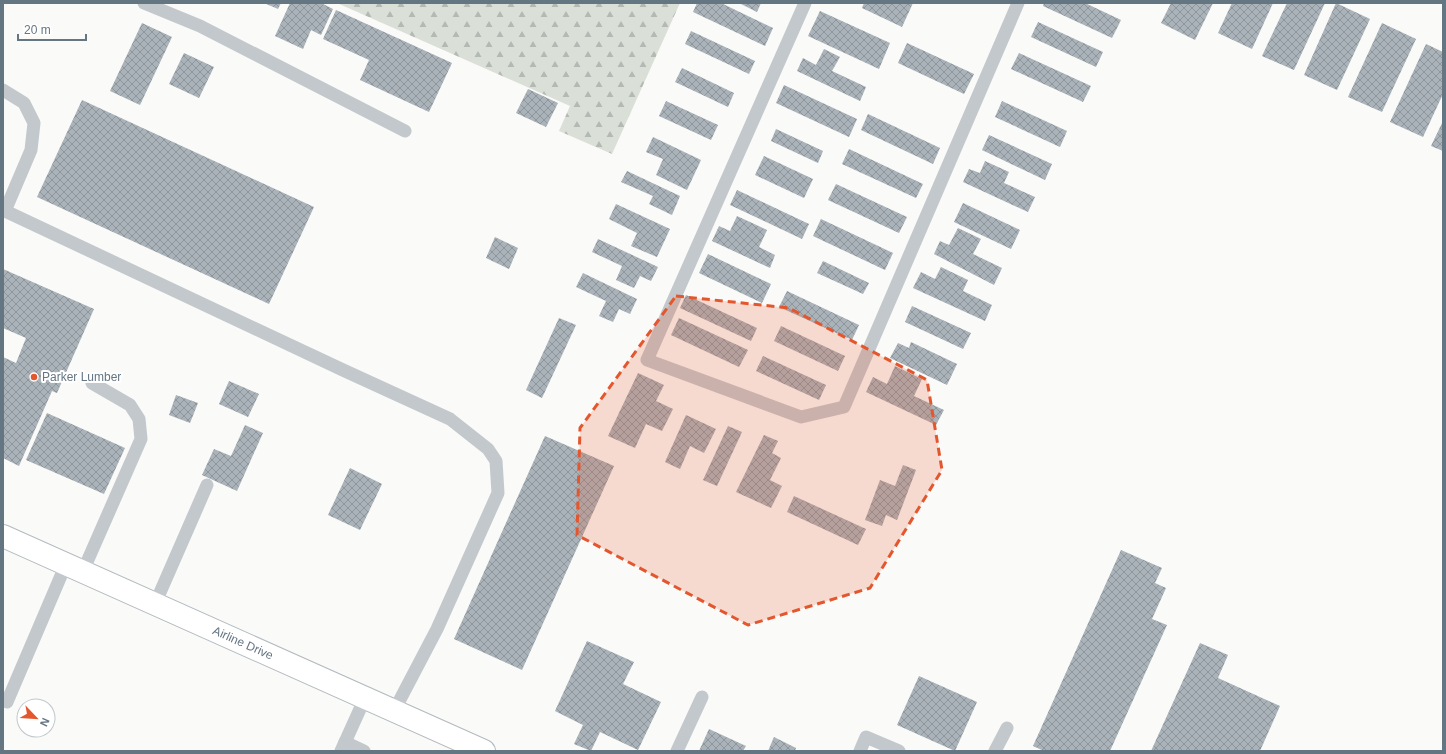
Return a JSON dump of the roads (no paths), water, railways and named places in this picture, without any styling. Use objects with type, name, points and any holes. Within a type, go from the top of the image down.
[{"type":"main road","name":"Airline Drive","points":[[3,536],[394,711],[462,746],[484,751]]},
{"type":"lane","points":[[144,3],[200,26],[405,131]]},
{"type":"lane","points":[[805,3],[647,360],[801,417],[844,407],[1018,3]]},
{"type":"lane","points":[[3,90],[24,103],[34,123],[31,150],[4,211],[450,419],[488,449],[496,461],[498,493],[437,629],[394,711]]},
{"type":"lane","points":[[3,700],[7,702],[141,439],[139,419],[130,405],[92,383]]},
{"type":"lane","points":[[155,604],[207,486]]},
{"type":"lane","points":[[677,751],[702,697]]},
{"type":"lane","points":[[364,751],[343,747],[365,698]]},
{"type":"lane","points":[[995,751],[1007,728]]},
{"type":"lane","points":[[860,751],[866,737],[899,751]]},
{"type":"place","name":"Parker Lumber","points":[[34,377]]}]
